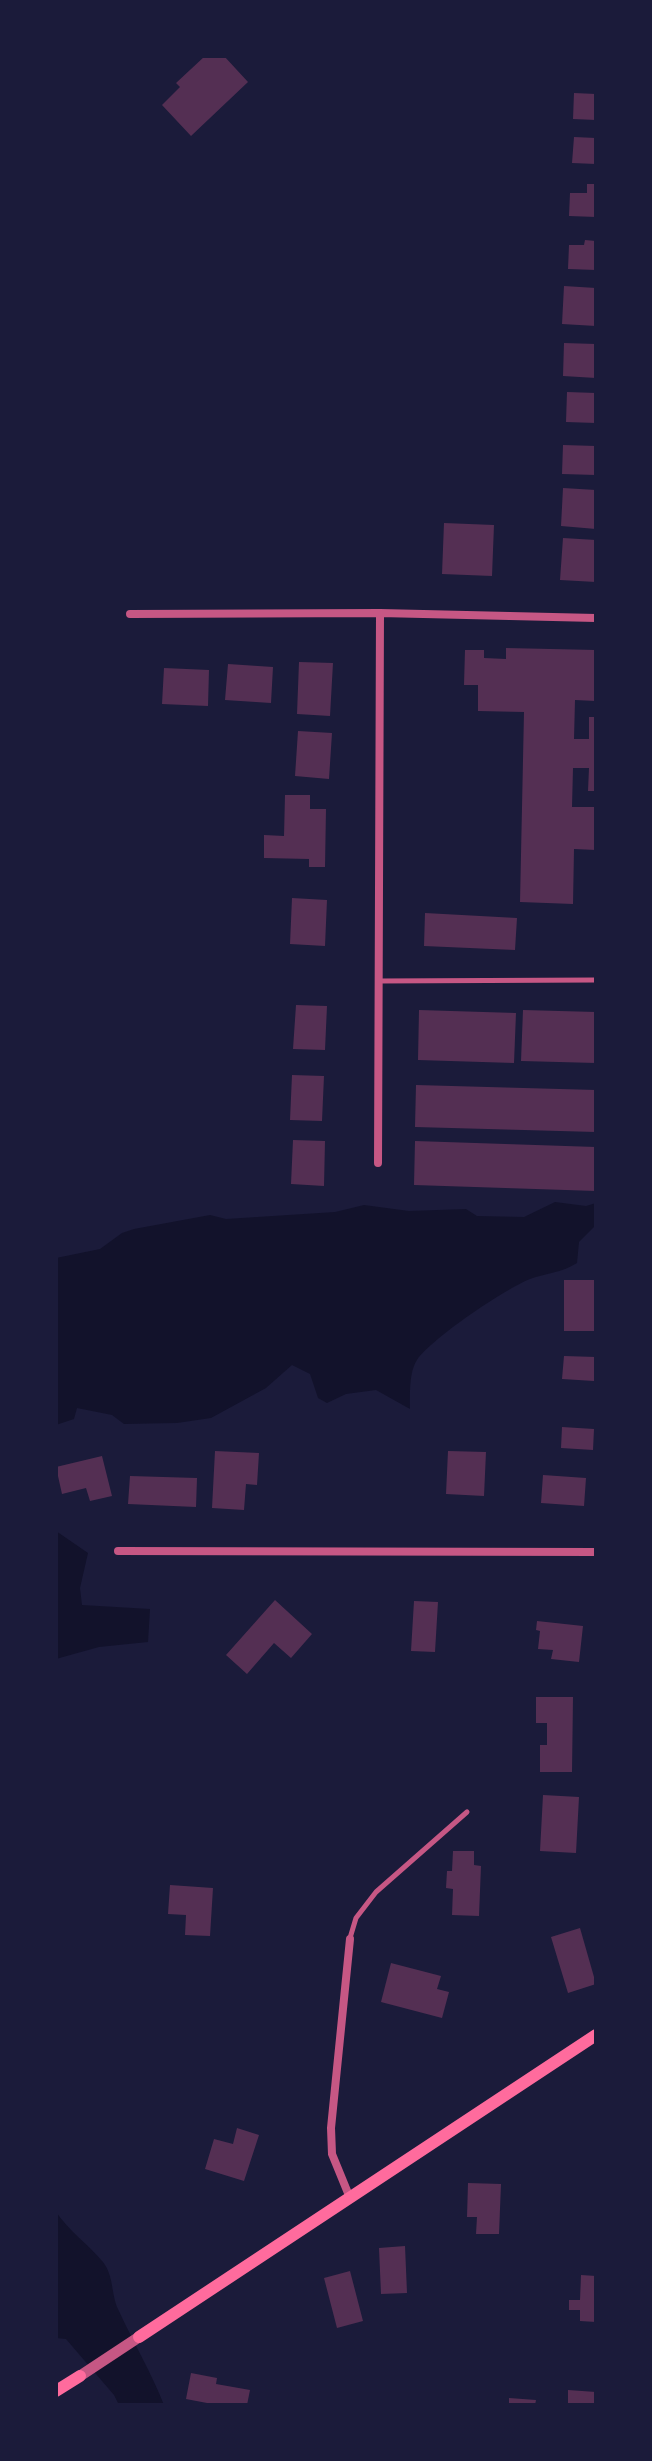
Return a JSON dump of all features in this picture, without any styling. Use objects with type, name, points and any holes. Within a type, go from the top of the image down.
[{"type":"main road","points":[[139,2337],[596,2035]]},
{"type":"main road","points":[[56,2391],[80,2376]]},
{"type":"street","points":[[378,1163],[380,613]]},
{"type":"street","points":[[130,614],[380,613],[596,618]]},
{"type":"street","points":[[118,1551],[596,1552]]},
{"type":"street","points":[[350,1939],[331,2128],[332,2154],[350,2198]]},
{"type":"street","points":[[80,2376],[139,2337]]},
{"type":"lane","points":[[379,981],[596,980]]},
{"type":"lane","points":[[350,1939],[356,1918],[376,1892],[467,1812]]},
{"type":"shaded area","points":[[555,1202],[586,1206],[596,1203],[596,1225],[579,1242],[577,1263],[519,1284],[437,1339],[414,1365],[410,1409],[376,1390],[346,1394],[327,1403],[318,1398],[310,1374],[292,1365],[266,1388],[211,1418],[177,1423],[124,1424],[112,1415],[77,1408],[74,1419],[56,1425],[56,1258],[100,1249],[122,1233],[134,1229],[210,1215],[226,1219],[335,1212],[364,1205],[409,1211],[466,1209],[477,1216],[524,1217]]},
{"type":"shaded area","points":[[56,1531],[88,1553],[80,1588],[82,1605],[150,1609],[148,1642],[99,1647],[56,1659]]},
{"type":"shaded area","points":[[56,2212],[107,2267],[118,2309],[164,2405],[119,2405],[66,2339],[56,2338]]},
{"type":"building","points":[[205,56],[224,56],[248,82],[191,136],[162,105],[180,87],[176,83]]},
{"type":"building","points":[[574,93],[596,94],[596,120],[573,119]]},
{"type":"building","points":[[574,137],[596,138],[596,164],[572,163]]},
{"type":"building","points":[[587,184],[596,184],[596,217],[569,216],[570,193],[587,193]]},
{"type":"building","points":[[585,240],[596,241],[596,270],[568,269],[569,245],[584,245]]},
{"type":"building","points":[[564,286],[596,288],[596,326],[562,324]]},
{"type":"building","points":[[564,343],[596,344],[596,378],[563,376]]},
{"type":"building","points":[[567,392],[596,393],[596,423],[566,422]]},
{"type":"building","points":[[563,445],[596,446],[596,475],[562,474]]},
{"type":"building","points":[[563,488],[596,490],[596,529],[561,526]]},
{"type":"building","points":[[444,523],[494,525],[492,576],[442,574]]},
{"type":"building","points":[[563,538],[596,540],[596,582],[560,580]]},
{"type":"building","points":[[506,648],[596,650],[596,701],[575,700],[574,739],[589,739],[589,717],[596,717],[596,791],[588,791],[589,768],[573,768],[572,807],[596,807],[596,850],[574,849],[573,904],[520,902],[524,712],[478,711],[478,685],[464,685],[465,650],[484,650],[484,658],[506,659]]},
{"type":"building","points":[[299,662],[333,663],[330,716],[297,714]]},
{"type":"building","points":[[228,664],[273,667],[271,703],[225,700]]},
{"type":"building","points":[[164,668],[209,670],[208,706],[162,704]]},
{"type":"building","points":[[298,731],[332,733],[329,779],[295,776]]},
{"type":"building","points":[[285,795],[310,795],[310,809],[326,809],[325,867],[309,867],[309,859],[264,858],[264,835],[284,836]]},
{"type":"building","points":[[292,898],[327,900],[325,946],[290,944]]},
{"type":"building","points":[[425,913],[517,918],[515,950],[424,946]]},
{"type":"building","points":[[296,1005],[327,1006],[325,1050],[293,1049]]},
{"type":"building","points":[[419,1010],[516,1013],[514,1063],[418,1060]]},
{"type":"building","points":[[523,1010],[596,1012],[596,1063],[521,1061]]},
{"type":"building","points":[[292,1075],[324,1076],[322,1121],[290,1120]]},
{"type":"building","points":[[416,1085],[596,1090],[596,1132],[415,1127]]},
{"type":"building","points":[[293,1140],[325,1141],[324,1186],[291,1184]]},
{"type":"building","points":[[415,1141],[596,1147],[596,1191],[414,1185]]},
{"type":"building","points":[[564,1280],[594,1280],[594,1331],[564,1331]]},
{"type":"building","points":[[564,1356],[596,1357],[594,1381],[562,1379]]},
{"type":"building","points":[[562,1427],[594,1429],[593,1450],[561,1448]]},
{"type":"building","points":[[215,1451],[259,1453],[257,1485],[246,1484],[244,1510],[212,1508]]},
{"type":"building","points":[[448,1451],[486,1452],[484,1496],[446,1494]]},
{"type":"building","points":[[102,1456],[112,1496],[90,1501],[86,1488],[62,1494],[56,1467]]},
{"type":"building","points":[[543,1475],[586,1478],[584,1506],[541,1503]]},
{"type":"building","points":[[130,1476],[197,1478],[196,1507],[128,1504]]},
{"type":"building","points":[[275,1600],[312,1634],[291,1658],[274,1643],[247,1674],[226,1655]]},
{"type":"building","points":[[414,1601],[438,1602],[435,1652],[411,1651]]},
{"type":"building","points":[[537,1621],[583,1626],[579,1662],[551,1659],[553,1650],[538,1649],[540,1631],[536,1630]]},
{"type":"building","points":[[536,1697],[573,1697],[572,1772],[540,1772],[540,1745],[547,1745],[547,1723],[536,1723]]},
{"type":"building","points":[[543,1795],[579,1797],[576,1853],[540,1851]]},
{"type":"building","points":[[453,1851],[474,1851],[474,1865],[481,1866],[479,1916],[452,1915],[453,1889],[446,1888],[447,1871],[452,1871]]},
{"type":"building","points":[[170,1885],[213,1888],[210,1936],[185,1935],[186,1915],[168,1914]]},
{"type":"building","points":[[580,1928],[596,1984],[568,1993],[551,1937]]},
{"type":"building","points":[[391,1963],[441,1976],[437,1989],[449,1992],[442,2018],[381,2002]]},
{"type":"building","points":[[237,2128],[259,2135],[244,2181],[205,2169],[214,2139],[233,2144]]},
{"type":"building","points":[[468,2183],[501,2184],[499,2234],[476,2234],[477,2217],[467,2217]]},
{"type":"building","points":[[405,2246],[407,2293],[381,2294],[379,2248]]},
{"type":"building","points":[[350,2271],[363,2321],[337,2328],[324,2278]]},
{"type":"building","points":[[581,2275],[596,2276],[596,2322],[580,2321],[580,2310],[569,2310],[569,2300],[580,2300]]},
{"type":"building","points":[[191,2373],[217,2378],[216,2384],[250,2390],[247,2405],[206,2405],[186,2399]]},
{"type":"building","points":[[568,2390],[596,2392],[596,2405],[568,2405]]},
{"type":"building","points":[[509,2398],[536,2400],[535,2405],[509,2405]]}]
